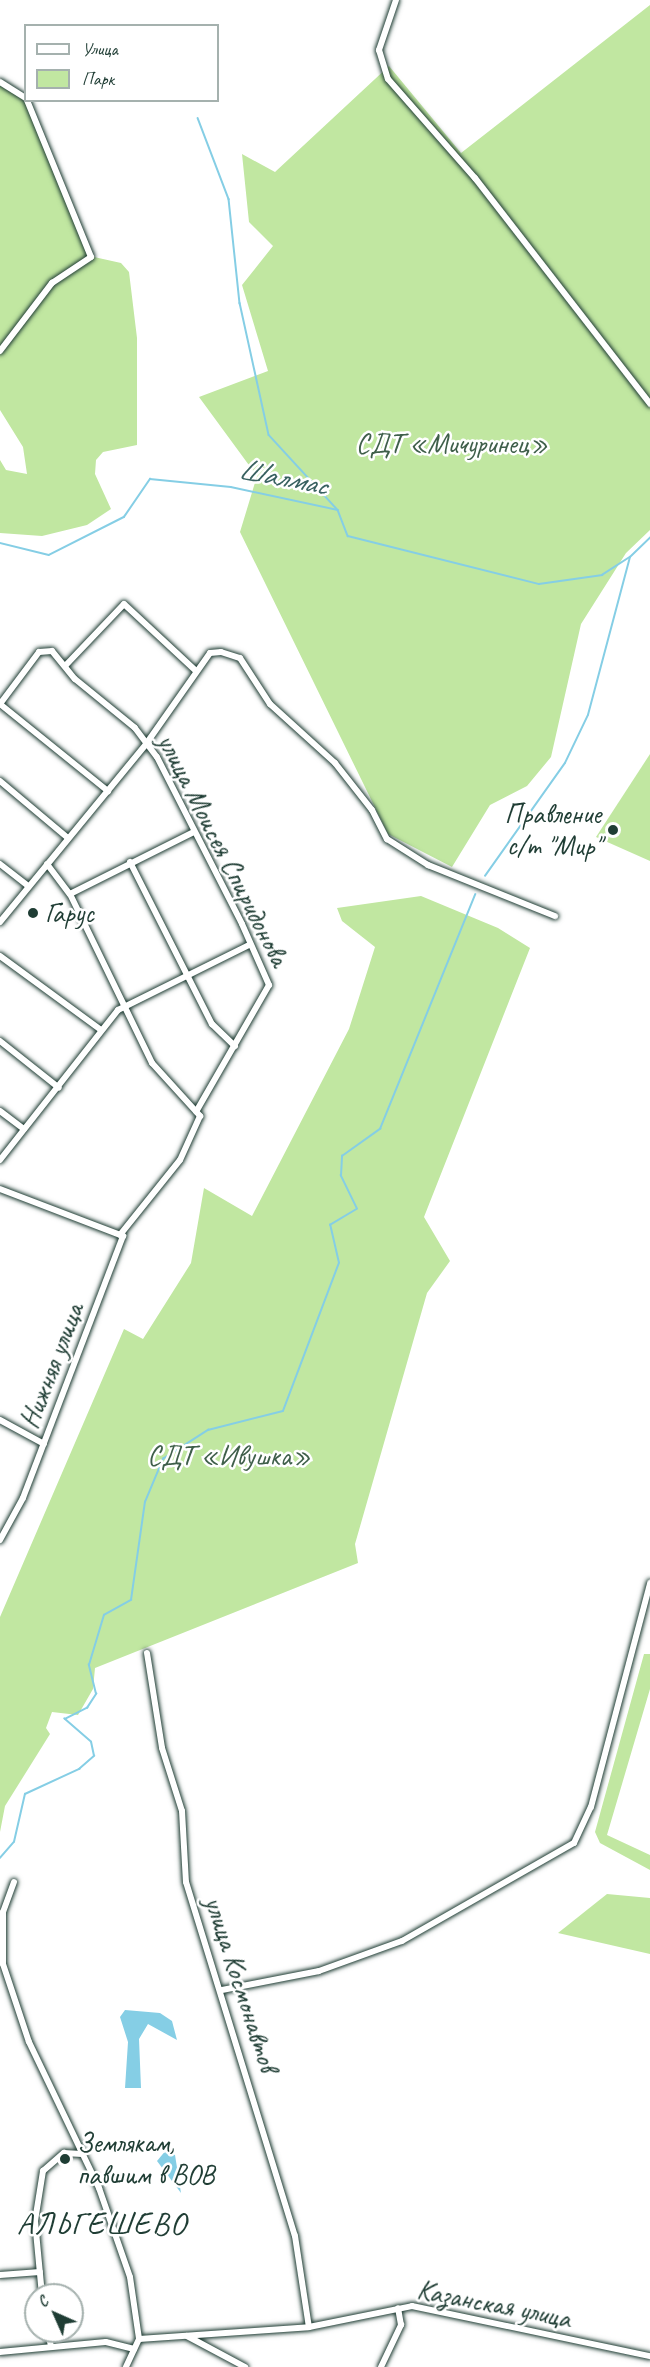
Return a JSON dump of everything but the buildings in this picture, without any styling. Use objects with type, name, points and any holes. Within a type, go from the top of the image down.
[{"type":"street","points":[[396,0],[379,50],[388,79],[475,178],[650,404]]},
{"type":"street","points":[[0,82],[24,98]]},
{"type":"street","points":[[0,351],[52,283],[91,257],[27,102]]},
{"type":"street","points":[[66,665],[124,604],[196,671]]},
{"type":"street","name":"улица Моисея Спиридонова","points":[[0,704],[35,658],[48,648],[146,744],[194,832],[268,985]]},
{"type":"street","points":[[0,922],[146,744],[210,653],[240,658],[270,704],[335,763],[372,810],[387,840],[428,865],[555,916]]},
{"type":"street","points":[[0,704],[108,791]]},
{"type":"street","points":[[0,782],[68,838]]},
{"type":"street","points":[[70,894],[194,832]]},
{"type":"street","points":[[130,862],[212,1024],[234,1046]]},
{"type":"street","points":[[0,864],[28,886]]},
{"type":"street","points":[[47,864],[70,894],[156,1071],[198,1114]]},
{"type":"street","points":[[0,1160],[59,1088],[102,1030],[124,1006],[249,945]]},
{"type":"street","points":[[0,956],[102,1030]]},
{"type":"street","name":"Нижняя улица","points":[[0,1540],[2,1529],[44,1444],[121,1236],[180,1160],[198,1114],[268,985]]},
{"type":"street","points":[[0,1041],[59,1088]]},
{"type":"street","points":[[0,1111],[24,1129]]},
{"type":"street","points":[[0,1188],[121,1236]]},
{"type":"street","points":[[0,1420],[44,1444]]},
{"type":"street","points":[[222,1990],[319,1971],[402,1941],[574,1843],[591,1807],[650,1583]]},
{"type":"street","name":"улица Космонавтов","points":[[147,1653],[162,1748],[182,1811],[186,1882],[222,1990],[295,2236],[309,2327]]},
{"type":"street","points":[[14,1882],[3,1912],[3,1964],[29,2042],[82,2154],[130,2277],[139,2339],[126,2367]]},
{"type":"street","points":[[41,2283],[35,2221],[43,2171],[64,2153],[82,2154]]},
{"type":"street","points":[[0,2275],[40,2272]]},
{"type":"street","name":"Казанская улица","points":[[139,2339],[309,2327],[412,2306],[650,2356]]},
{"type":"street","points":[[381,2367],[401,2325],[398,2308]]},
{"type":"street","points":[[187,2335],[246,2367]]},
{"type":"street","points":[[0,2352],[106,2342],[134,2349]]},
{"type":"street","points":[[50,2343],[51,2347]]},
{"type":"green space","name":"СДТ «Мичуринец»","points":[[650,5],[650,530],[626,553],[581,624],[551,757],[527,786],[490,805],[452,867],[388,834],[240,532],[257,476],[199,397],[268,371],[242,285],[273,246],[249,222],[242,154],[275,172],[389,66],[461,153]]},
{"type":"green space","points":[[0,84],[22,95],[94,257],[121,263],[129,272],[137,338],[137,445],[103,452],[96,460],[95,474],[111,509],[87,525],[42,536],[0,533],[0,460],[6,470],[27,474],[23,447],[0,410]]},
{"type":"green space","points":[[650,754],[650,861],[596,837]]},
{"type":"green space","name":"СДТ «Ивушка»","points":[[421,896],[498,928],[530,948],[424,1217],[450,1261],[427,1293],[355,1544],[358,1563],[95,1668],[93,1689],[78,1715],[52,1712],[46,1728],[50,1734],[5,1806],[0,1832],[0,1617],[124,1329],[143,1339],[191,1263],[204,1188],[252,1216],[349,1029],[375,947],[342,921],[337,908]]},
{"type":"green space","points":[[644,1654],[650,1654],[650,1689],[607,1835],[650,1855],[650,1870],[600,1843],[595,1832]]},
{"type":"green space","points":[[607,1894],[650,1898],[650,1954],[558,1933]]},
{"type":"water","points":[[125,2010],[160,2013],[172,2021],[177,2040],[148,2024],[139,2039],[141,2088],[125,2088],[128,2042],[120,2017]]},
{"type":"water","points":[[167,2149],[175,2155],[181,2193],[157,2161]]},
{"type":"waterway","points":[[198,118],[229,199],[240,303],[269,435],[338,510]]},
{"type":"waterway","name":"Шалмас","points":[[0,543],[49,555],[124,517],[150,479],[231,487],[338,510],[348,536],[539,584],[602,575],[630,557]]},
{"type":"waterway","points":[[485,876],[565,763],[588,715],[630,557],[650,538]]},
{"type":"waterway","points":[[0,1858],[14,1842],[25,1794],[79,1769],[94,1756],[91,1742],[65,1719],[87,1708],[96,1694],[89,1665],[104,1615],[131,1600],[145,1502],[163,1459],[208,1430],[283,1411],[339,1263],[330,1225],[357,1209],[341,1176],[342,1156],[380,1129],[475,895]]},
{"type":"place","name":"Правление с/т \"Мир\"","points":[[613,830]]},
{"type":"place","name":"Гарус","points":[[33,913]]},
{"type":"place","name":"Землякам, павшим в ВОВ","points":[[65,2159]]},
{"type":"district","name":"АЛЬГЕШЕВО","points":[[102,2224]]}]
